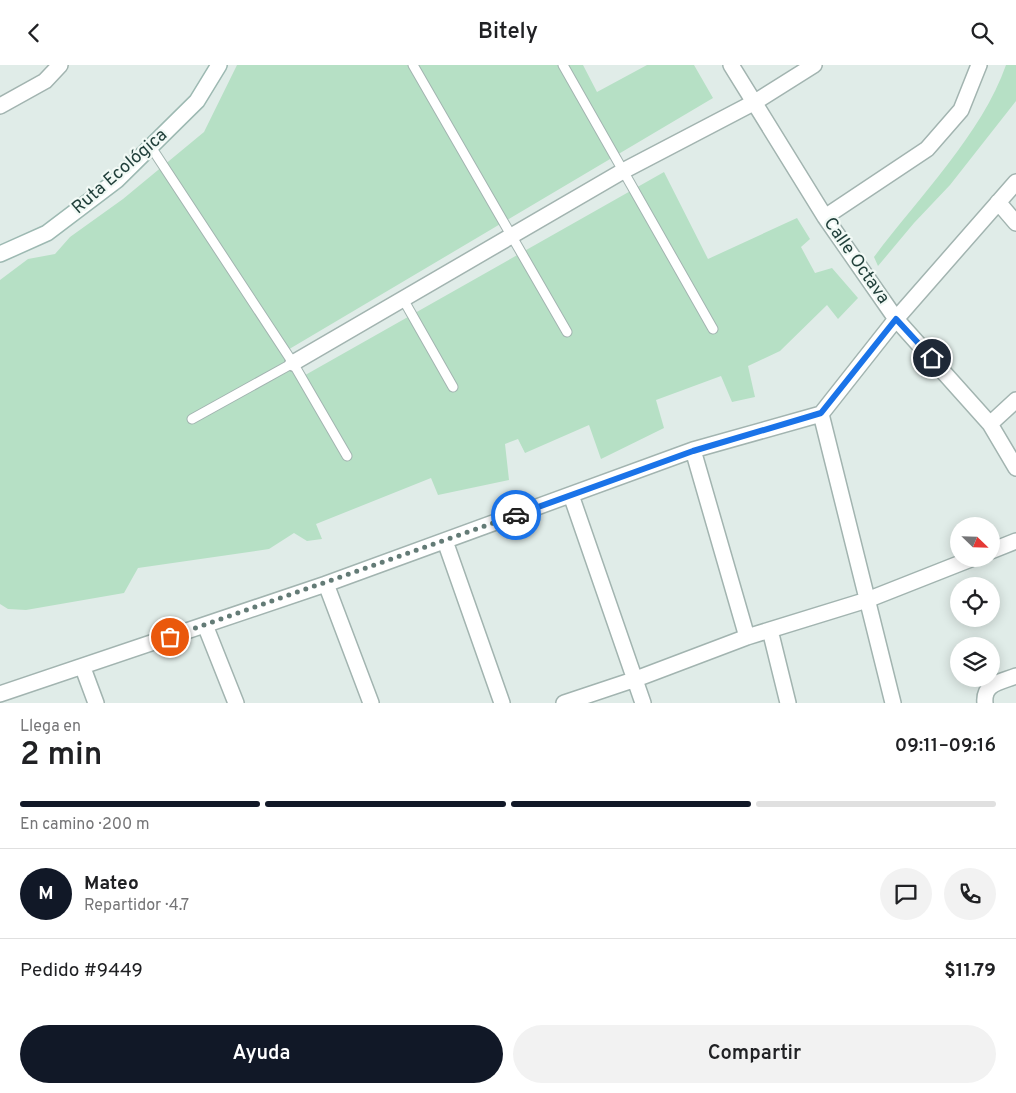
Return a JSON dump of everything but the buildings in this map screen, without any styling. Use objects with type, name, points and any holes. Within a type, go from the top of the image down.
[{"type":"street","points":[[0,106],[45,81],[60,65]]},
{"type":"street","name":"Ruta Ecológica","points":[[0,254],[47,233],[117,180],[197,101],[219,65]]},
{"type":"street","name":"Calle Octava","points":[[732,65],[825,217],[896,319],[990,424],[1016,468]]},
{"type":"street","points":[[293,363],[623,171],[755,102],[814,65]]},
{"type":"street","points":[[825,217],[927,149],[961,109],[979,65]]},
{"type":"street","points":[[0,694],[326,584],[693,451],[821,413],[896,319],[1016,182]]},
{"type":"street","points":[[998,202],[1016,223]]},
{"type":"street","points":[[990,424],[1016,400]]},
{"type":"street","points":[[821,413],[892,703]]},
{"type":"street","points":[[693,451],[747,637]]},
{"type":"street","points":[[571,495],[643,703]]},
{"type":"street","points":[[445,541],[502,703]]},
{"type":"street","points":[[1000,547],[1016,541]]},
{"type":"street","points":[[564,703],[636,679],[747,637],[867,600],[951,567]]},
{"type":"street","points":[[326,584],[371,703]]},
{"type":"street","points":[[206,625],[236,703]]},
{"type":"street","points":[[770,630],[788,703]]},
{"type":"street","points":[[83,667],[96,703]]},
{"type":"street","points":[[985,703],[986,690],[990,685],[1016,676]]},
{"type":"lane","points":[[413,65],[567,332]]},
{"type":"lane","points":[[563,65],[713,329]]},
{"type":"lane","points":[[151,147],[293,363],[347,456]]},
{"type":"lane","points":[[402,299],[453,387]]},
{"type":"lane","points":[[192,419],[293,363]]},
{"type":"green space","points":[[237,65],[583,65],[597,92],[647,65],[694,65],[713,98],[286,351],[300,378],[664,172],[708,259],[797,218],[810,239],[801,247],[815,273],[832,268],[858,298],[838,319],[827,305],[780,351],[748,366],[755,397],[732,402],[721,376],[656,400],[664,428],[601,459],[589,425],[525,453],[518,439],[505,444],[509,480],[438,495],[431,478],[316,524],[322,539],[307,541],[294,533],[269,549],[138,568],[124,593],[26,610],[8,609],[0,604],[0,280],[28,259],[55,254],[70,237],[123,199],[204,132]]},
{"type":"green space","points":[[1006,65],[1016,65],[1016,101],[950,185],[914,223],[878,266],[874,257],[965,141],[995,91]]},
{"type":"way so far","points":[[170,637],[326,584],[516,515]]},
{"type":"route","points":[[516,515],[693,451],[821,413],[896,319],[932,358]]}]
